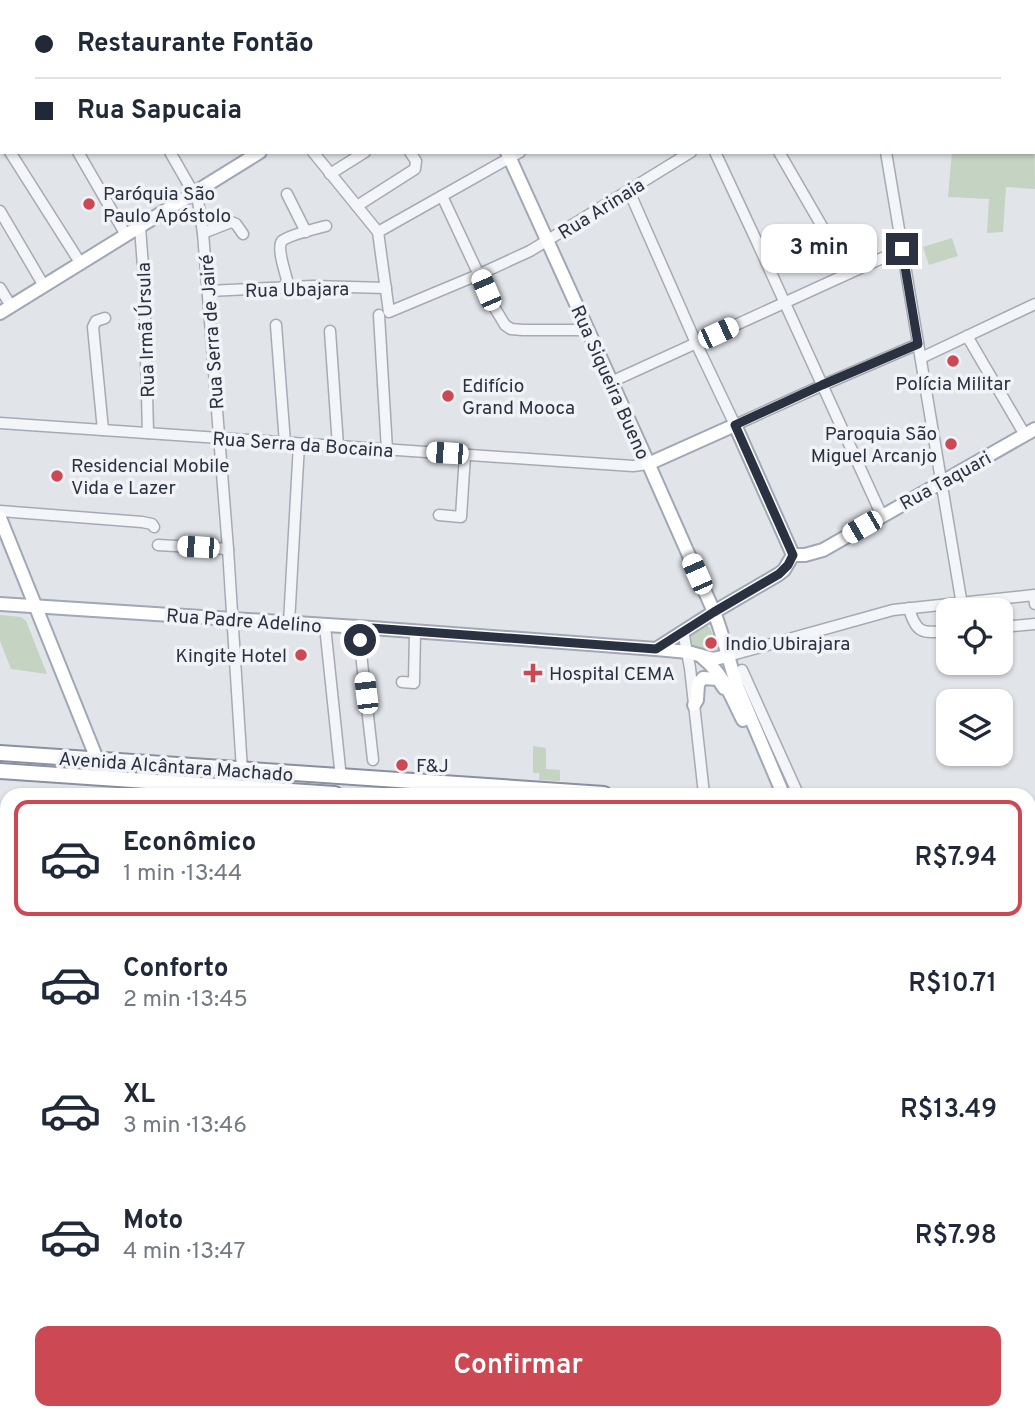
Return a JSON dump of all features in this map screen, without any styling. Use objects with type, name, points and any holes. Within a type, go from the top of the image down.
[{"type":"highway","name":"Avenida Alcântara Machado","points":[[0,753],[505,788]]},
{"type":"highway","name":"Avenida Alcântara Machado","points":[[0,771],[254,788]]},
{"type":"main road","points":[[5,310],[257,154]]},
{"type":"main road","name":"Rua Siqueira Bueno","points":[[512,154],[547,242],[714,612],[741,708]]},
{"type":"main road","points":[[648,464],[735,425],[793,555],[779,574],[656,649]]},
{"type":"main road","name":"Rua Taquari","points":[[793,555],[823,550],[1030,432]]},
{"type":"main road","points":[[0,518],[105,779]]},
{"type":"main road","name":"Rua Padre Adelino","points":[[0,604],[656,649],[688,652],[702,657]]},
{"type":"main road","points":[[702,657],[713,659],[728,656]]},
{"type":"main road","points":[[702,657],[716,669],[741,708],[780,788]]},
{"type":"main road","points":[[694,705],[698,684],[704,678],[718,680],[725,690],[726,685]]},
{"type":"main road","points":[[741,708],[774,788]]},
{"type":"street","points":[[11,154],[81,264]]},
{"type":"street","points":[[79,154],[126,235]]},
{"type":"street","name":"Rua Serra de Jairé","points":[[171,154],[198,201],[203,233],[242,770]]},
{"type":"street","points":[[315,154],[378,232],[386,288]]},
{"type":"street","points":[[330,174],[362,154]]},
{"type":"street","points":[[357,206],[415,169],[416,161],[411,154]]},
{"type":"street","points":[[378,232],[512,154]]},
{"type":"street","name":"Rua Arinaia","points":[[386,288],[389,312],[480,274],[547,242],[688,154]]},
{"type":"street","points":[[716,154],[881,516]]},
{"type":"street","points":[[780,154],[849,273]]},
{"type":"street","points":[[886,154],[961,598]]},
{"type":"street","points":[[629,191],[735,425],[918,344]]},
{"type":"street","points":[[287,194],[306,232]]},
{"type":"street","points":[[442,196],[505,325],[511,329],[544,331],[588,330]]},
{"type":"street","points":[[0,211],[44,286]]},
{"type":"street","points":[[203,233],[231,222],[236,224],[243,234]]},
{"type":"street","points":[[289,287],[280,245],[283,240],[326,226]]},
{"type":"street","name":"Rua Irmã Úrsula","points":[[140,227],[148,433]]},
{"type":"street","points":[[611,382],[902,249]]},
{"type":"street","name":"Rua Ubajara","points":[[208,291],[313,286],[386,288]]},
{"type":"street","points":[[0,288],[5,310]]},
{"type":"street","points":[[921,358],[1035,304]]},
{"type":"street","points":[[379,315],[387,450]]},
{"type":"street","points":[[103,430],[93,327],[96,321],[106,318]]},
{"type":"street","points":[[276,325],[285,443]]},
{"type":"street","points":[[330,331],[338,446]]},
{"type":"street","points":[[967,336],[1030,432]]},
{"type":"street","name":"Rua Serra da Bocaina","points":[[0,423],[633,466],[648,464]]},
{"type":"street","points":[[289,623],[299,444]]},
{"type":"street","points":[[439,515],[461,517],[465,455]]},
{"type":"street","points":[[0,511],[145,523],[154,527]]},
{"type":"street","points":[[158,545],[228,549]]},
{"type":"street","points":[[1013,601],[1034,599]]},
{"type":"street","points":[[728,656],[893,610],[936,607]]},
{"type":"street","points":[[909,608],[913,624],[921,631],[936,632]]},
{"type":"street","points":[[1013,626],[1035,624]]},
{"type":"street","points":[[325,626],[341,778]]},
{"type":"street","points":[[358,627],[373,760]]},
{"type":"street","points":[[683,631],[688,652],[703,788]]},
{"type":"street","points":[[402,682],[414,683],[415,632]]},
{"type":"street","points":[[724,640],[735,647],[748,650]]},
{"type":"street","points":[[742,670],[795,788]]},
{"type":"street","name":"Avenida Alcântara Machado","points":[[174,782],[191,788]]},
{"type":"green space","points":[[952,154],[1035,154],[1035,189],[1006,187],[1003,232],[987,233],[989,199],[948,197]]},
{"type":"green space","points":[[952,238],[958,256],[929,265],[923,247]]},
{"type":"green space","points":[[0,615],[21,617],[26,621],[47,674],[11,669],[0,641]]},
{"type":"green space","points":[[705,626],[710,628],[718,652],[712,653],[690,645],[689,634]]},
{"type":"green space","points":[[533,746],[546,748],[546,769],[560,770],[560,781],[539,780],[539,773],[533,773]]},
{"type":"place","name":"Paróquia São Paulo Apóstolo","points":[[89,204]]},
{"type":"place","name":"Polícia Militar","points":[[953,361]]},
{"type":"place","name":"Edifício Grand Mooca","points":[[448,396]]},
{"type":"place","name":"Paroquia São Miguel Arcanjo","points":[[951,444]]},
{"type":"place","name":"Residencial Mobile Vida e Lazer","points":[[57,476]]},
{"type":"place","name":"Indio Ubirajara","points":[[711,643]]},
{"type":"place","name":"Kingite Hotel","points":[[301,655]]},
{"type":"place","name":"Hospital CEMA","points":[[533,673]]},
{"type":"place","name":"F&J","points":[[402,765]]},
{"type":"route","points":[[360,640],[358,627],[656,649],[779,574],[792,560],[793,555],[735,425],[918,344],[902,249]]}]
